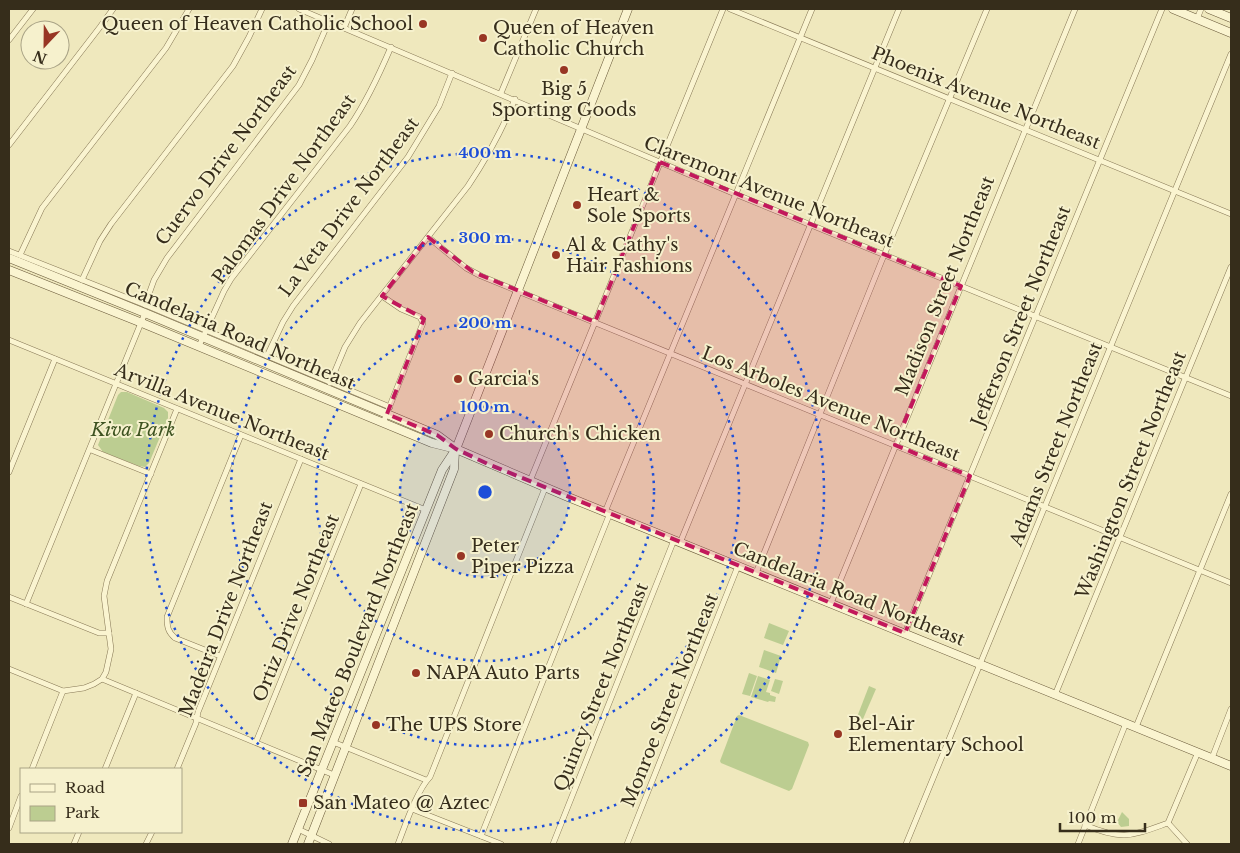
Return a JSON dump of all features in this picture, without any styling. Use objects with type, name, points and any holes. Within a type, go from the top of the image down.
[{"type":"main road","name":"San Mateo Boulevard Northeast","points":[[292,844],[442,470],[456,449],[628,9]]},
{"type":"main road","points":[[1173,9],[1231,33]]},
{"type":"main road","points":[[1209,9],[1231,18]]},
{"type":"main road","name":"Candelaria Road Northeast","points":[[9,258],[145,309],[388,410],[437,435],[456,449]]},
{"type":"main road","name":"Candelaria Road Northeast","points":[[9,270],[199,346],[432,443],[456,449],[545,488],[1231,766]]},
{"type":"main road","name":"San Mateo Boulevard Northeast","points":[[308,844],[454,469],[456,449]]},
{"type":"main road","points":[[414,573],[417,552],[429,520],[429,513],[426,510]]},
{"type":"street","points":[[9,40],[33,9]]},
{"type":"street","points":[[9,145],[113,9]]},
{"type":"street","points":[[20,255],[42,208],[166,48],[188,9]]},
{"type":"street","points":[[82,280],[105,232],[233,66],[262,9]]},
{"type":"street","name":"Claremont Avenue Northeast","points":[[299,9],[572,123],[581,129],[735,194],[1231,396]]},
{"type":"street","points":[[344,28],[352,9]]},
{"type":"street","points":[[501,93],[536,9]]},
{"type":"street","points":[[530,481],[723,9]]},
{"type":"street","name":"Phoenix Avenue Northeast","points":[[730,9],[1231,214]]},
{"type":"street","points":[[481,836],[670,353],[812,9]]},
{"type":"street","name":"Quincy Street Northeast","points":[[553,844],[677,541],[745,383],[900,9]]},
{"type":"street","points":[[756,573],[885,254],[987,9]]},
{"type":"street","name":"Madison Street Northeast","points":[[831,603],[1075,9]]},
{"type":"street","name":"Jefferson Street Northeast","points":[[905,633],[1162,9]]},
{"type":"street","points":[[1197,19],[1201,9]]},
{"type":"street","name":"Cuervo Drive Northeast","points":[[26,604],[142,323],[154,280],[167,258],[299,85],[329,21]]},
{"type":"street","name":"Palomas Drive Northeast","points":[[199,346],[231,279],[358,114],[377,79],[390,47]]},
{"type":"street","name":"Adams Street Northeast","points":[[906,844],[1231,54]]},
{"type":"street","name":"La Veta Drive Northeast","points":[[267,356],[292,306],[416,144],[438,106],[452,73]]},
{"type":"street","points":[[330,383],[349,340],[360,323],[481,166],[492,148],[515,100]]},
{"type":"street","name":"Los Arboles Avenue Northeast","points":[[428,237],[473,272],[1231,584]]},
{"type":"street","points":[[9,251],[82,280],[145,309]]},
{"type":"street","name":"Washington Street Northeast","points":[[1056,694],[1231,267]]},
{"type":"street","points":[[382,296],[401,309],[420,317],[423,323],[383,423]]},
{"type":"street","points":[[205,334],[267,356],[388,410]]},
{"type":"street","name":"Arvilla Avenue Northeast","points":[[9,340],[426,510]]},
{"type":"street","points":[[9,472],[55,359]]},
{"type":"street","points":[[9,669],[63,691],[84,688],[102,679],[106,672],[111,650],[104,596],[107,581],[177,409]]},
{"type":"street","points":[[220,656],[175,638],[170,634],[167,627],[167,617],[241,435]]},
{"type":"street","points":[[90,450],[150,474]]},
{"type":"street","name":"Madeira Drive Northeast","points":[[177,768],[220,656],[301,459]]},
{"type":"street","name":"Ortiz Drive Northeast","points":[[256,742],[361,484]]},
{"type":"street","points":[[398,844],[412,809],[426,780],[430,777],[545,488]]},
{"type":"street","points":[[1136,727],[1231,494]]},
{"type":"street","name":"Monroe Street Northeast","points":[[627,844],[738,566]]},
{"type":"street","points":[[9,597],[99,633],[109,633]]},
{"type":"street","points":[[102,679],[334,775]]},
{"type":"street","points":[[32,768],[63,691]]},
{"type":"street","points":[[105,768],[136,693]]},
{"type":"street","points":[[1212,758],[1231,710]]},
{"type":"street","points":[[1078,844],[1126,723]]},
{"type":"street","points":[[333,742],[426,780]]},
{"type":"street","points":[[1085,825],[1118,836],[1135,834],[1168,823],[1198,752]]},
{"type":"street","points":[[9,828],[20,799]]},
{"type":"street","points":[[412,809],[501,844]]},
{"type":"street","points":[[1168,823],[1187,844]]},
{"type":"street","points":[[298,829],[329,844]]},
{"type":"highlighted area","points":[[660,162],[961,286],[895,445],[970,476],[905,633],[488,464],[456,449],[437,435],[387,414],[424,319],[382,296],[428,237],[473,272],[595,322]]},
{"type":"green space","name":"Kiva Park","points":[[121,392],[127,392],[164,408],[168,412],[168,418],[149,463],[145,467],[103,452],[98,445],[118,395]]},
{"type":"green space","points":[[769,623],[789,631],[783,645],[764,638]]},
{"type":"green space","points":[[764,650],[781,656],[776,673],[759,667]]},
{"type":"green space","points":[[749,673],[757,676],[750,696],[742,694]]},
{"type":"green space","points":[[758,676],[770,680],[766,692],[776,697],[775,702],[751,697]]},
{"type":"green space","points":[[775,679],[783,681],[779,694],[771,691]]},
{"type":"green space","points":[[869,686],[876,689],[863,719],[857,717]]},
{"type":"green space","points":[[739,715],[808,742],[809,745],[792,789],[789,791],[721,763],[720,761]]},
{"type":"green space","points":[[1122,812],[1129,819],[1129,826],[1121,827],[1117,822]]},
{"type":"place","name":"Queen of Heaven Catholic School","points":[[423,24]]},
{"type":"place","name":"Queen of Heaven Catholic Church","points":[[483,38]]},
{"type":"place","name":"Big 5 Sporting Goods","points":[[564,70]]},
{"type":"place","name":"Heart & Sole Sports","points":[[577,205]]},
{"type":"place","name":"Al & Cathy's Hair Fashions","points":[[556,255]]},
{"type":"place","name":"Garcia's","points":[[458,379]]},
{"type":"place","name":"Church's Chicken","points":[[489,434]]},
{"type":"place","name":"Peter Piper Pizza","points":[[461,556]]},
{"type":"place","name":"NAPA Auto Parts","points":[[416,673]]},
{"type":"place","name":"The UPS Store","points":[[376,725]]},
{"type":"place","name":"Bel-Air Elementary School","points":[[838,734]]},
{"type":"place","name":"San Mateo @ Aztec","points":[[303,803]]}]
